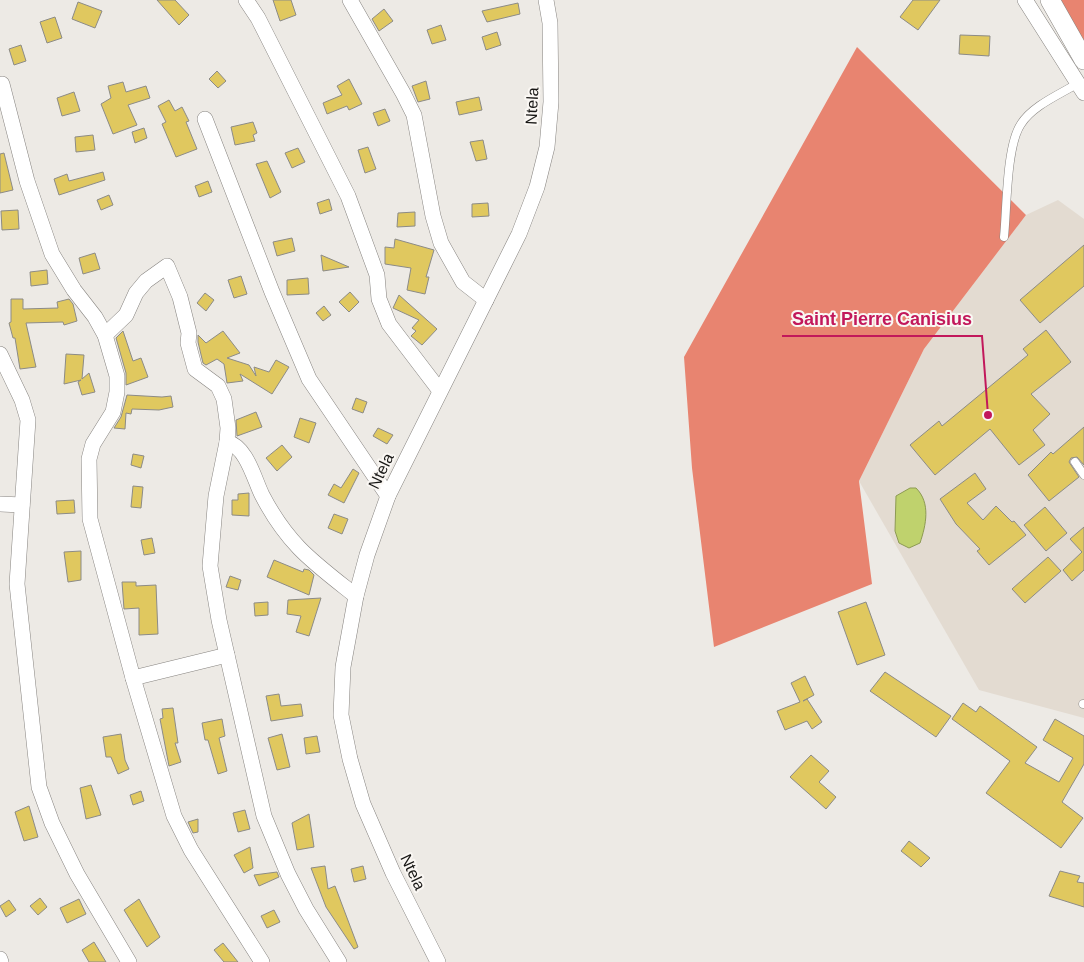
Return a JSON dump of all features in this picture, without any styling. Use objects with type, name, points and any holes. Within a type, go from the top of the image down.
[{"type":"street","points":[[246,0],[258,18],[348,196],[372,257],[377,275],[379,300],[389,324],[440,391]]},
{"type":"street","points":[[350,0],[414,116],[441,244],[463,282],[486,300]]},
{"type":"street","name":"Ntela","points":[[438,962],[421,930],[363,804],[350,759],[341,715],[343,667],[356,596],[367,555],[388,496],[486,300],[522,224],[537,187],[547,147],[551,102],[550,23],[546,0]]},
{"type":"street","points":[[1025,0],[1082,86]]},
{"type":"street","points":[[1050,0],[1084,60]]},
{"type":"street","points":[[2,84],[27,181],[52,254],[105,335],[117,376],[117,392],[113,412],[93,444],[88,459],[90,519],[133,678],[174,816],[191,850],[262,962]]},
{"type":"street","points":[[205,119],[272,292],[309,378],[388,496]]},
{"type":"street","points":[[105,335],[126,315],[136,292],[146,281],[166,266],[180,297],[189,332],[188,343],[195,369],[218,386],[224,399],[228,428],[227,442],[216,496],[210,566],[227,656],[264,816],[292,883],[339,962]]},
{"type":"street","points":[[0,354],[22,400],[28,420],[17,584],[39,787],[52,823],[77,874],[129,962]]},
{"type":"street","points":[[227,442],[232,443],[242,454],[262,494],[288,538],[308,558],[356,596]]},
{"type":"street","points":[[0,504],[22,505]]},
{"type":"street","points":[[133,678],[227,656]]},
{"type":"lane","points":[[1004,237],[1013,142],[1021,124],[1036,109],[1082,86]]},
{"type":"lane","points":[[1075,462],[1084,475]]},
{"type":"shaded area","points":[[1058,0],[1084,0],[1084,46]]},
{"type":"shaded area","points":[[857,47],[1026,215],[924,349],[859,481],[872,584],[714,647],[692,468],[684,357]]},
{"type":"shaded area","points":[[1058,200],[1084,219],[1084,718],[979,690],[859,481],[924,349],[1026,215]]},
{"type":"shaded area","points":[[910,488],[916,488],[921,494],[926,514],[920,543],[909,548],[899,543],[895,531],[896,496]]},
{"type":"building","points":[[157,0],[175,0],[189,15],[179,25]]},
{"type":"building","points":[[273,0],[291,0],[296,15],[280,21]]},
{"type":"building","points":[[913,0],[940,0],[918,30],[900,17]]},
{"type":"building","points":[[78,2],[102,11],[95,28],[72,19]]},
{"type":"building","points":[[518,3],[520,14],[487,22],[482,11]]},
{"type":"building","points":[[384,9],[393,21],[379,31],[372,19]]},
{"type":"building","points":[[55,17],[62,38],[47,43],[40,22]]},
{"type":"building","points":[[441,25],[446,40],[432,44],[427,30]]},
{"type":"building","points":[[497,32],[501,45],[486,50],[482,37]]},
{"type":"building","points":[[960,35],[990,36],[989,56],[959,54]]},
{"type":"building","points":[[21,45],[26,61],[14,65],[9,49]]},
{"type":"building","points":[[217,71],[226,81],[218,88],[209,79]]},
{"type":"building","points":[[349,79],[362,104],[349,110],[347,106],[327,114],[323,103],[342,95],[337,86]]},
{"type":"building","points":[[426,81],[430,99],[418,102],[412,86]]},
{"type":"building","points":[[123,82],[126,92],[146,86],[150,98],[128,105],[137,125],[113,134],[101,104],[111,98],[108,86]]},
{"type":"building","points":[[74,92],[80,111],[62,116],[57,98]]},
{"type":"building","points":[[479,97],[482,110],[459,115],[456,102]]},
{"type":"building","points":[[169,100],[175,111],[182,107],[189,121],[186,122],[197,149],[176,157],[162,124],[166,122],[158,106]]},
{"type":"building","points":[[385,109],[390,121],[378,126],[373,113]]},
{"type":"building","points":[[253,122],[257,133],[253,135],[255,141],[235,145],[231,127]]},
{"type":"building","points":[[144,128],[147,138],[135,143],[132,132]]},
{"type":"building","points":[[93,135],[95,150],[76,152],[75,137]]},
{"type":"building","points":[[483,140],[487,159],[476,161],[470,142]]},
{"type":"building","points":[[368,147],[376,169],[365,173],[358,150]]},
{"type":"building","points":[[298,148],[305,162],[292,168],[285,153]]},
{"type":"building","points":[[4,153],[13,190],[0,193],[0,154]]},
{"type":"building","points":[[267,161],[281,192],[270,198],[256,164]]},
{"type":"building","points":[[103,172],[105,180],[59,195],[54,179],[67,174],[69,181]]},
{"type":"building","points":[[208,181],[212,192],[199,197],[195,186]]},
{"type":"building","points":[[109,195],[113,205],[101,210],[97,200]]},
{"type":"building","points":[[329,199],[332,210],[320,214],[317,203]]},
{"type":"building","points":[[488,203],[489,216],[472,217],[472,204]]},
{"type":"building","points":[[18,210],[19,229],[2,230],[1,211]]},
{"type":"building","points":[[415,212],[415,226],[397,227],[398,213]]},
{"type":"building","points":[[292,238],[295,251],[277,256],[273,242]]},
{"type":"building","points":[[395,239],[434,250],[426,277],[429,277],[425,294],[407,290],[411,268],[385,264],[385,247],[394,248]]},
{"type":"building","points":[[1084,245],[1084,286],[1040,323],[1020,300]]},
{"type":"building","points":[[95,253],[100,269],[83,274],[79,258]]},
{"type":"building","points":[[321,255],[349,267],[323,271]]},
{"type":"building","points":[[47,270],[48,284],[31,286],[30,272]]},
{"type":"building","points":[[241,276],[247,294],[234,298],[228,280]]},
{"type":"building","points":[[308,278],[309,294],[287,295],[287,280]]},
{"type":"building","points":[[350,292],[359,302],[349,312],[339,302]]},
{"type":"building","points":[[205,293],[214,300],[206,311],[197,303]]},
{"type":"building","points":[[399,295],[437,329],[422,345],[411,336],[416,331],[412,328],[419,320],[393,308]]},
{"type":"building","points":[[11,299],[23,299],[23,309],[58,308],[57,302],[69,299],[73,304],[77,321],[64,325],[63,322],[26,323],[36,367],[20,369],[15,338],[13,338],[9,323],[11,322]]},
{"type":"building","points":[[324,306],[331,315],[323,321],[316,313]]},
{"type":"building","points":[[1046,330],[1071,362],[1031,394],[1050,414],[1033,430],[1045,445],[1019,465],[990,429],[935,475],[910,445],[939,421],[942,426],[1028,355],[1023,349]]},
{"type":"building","points":[[123,331],[133,361],[141,358],[148,377],[126,385],[126,373],[116,338]]},
{"type":"building","points":[[223,331],[240,353],[227,358],[249,365],[256,376],[254,367],[269,372],[276,360],[289,367],[272,394],[240,374],[243,381],[227,383],[224,364],[217,359],[206,365],[203,363],[198,335],[206,343]]},
{"type":"building","points":[[66,354],[84,355],[82,379],[89,373],[95,392],[82,395],[78,382],[81,380],[64,384]]},
{"type":"building","points":[[127,395],[171,396],[173,407],[159,410],[132,409],[131,414],[126,413],[125,429],[114,428],[121,417]]},
{"type":"building","points":[[356,398],[367,402],[363,413],[352,409]]},
{"type":"building","points":[[256,412],[262,427],[237,436],[236,420]]},
{"type":"building","points":[[300,418],[316,423],[309,443],[294,437]]},
{"type":"building","points":[[1084,427],[1084,465],[1077,457],[1071,458],[1069,462],[1079,477],[1049,501],[1028,475],[1051,452],[1053,454]]},
{"type":"building","points":[[378,428],[393,435],[387,444],[373,436]]},
{"type":"building","points":[[282,445],[292,457],[277,471],[266,458]]},
{"type":"building","points":[[133,454],[144,456],[141,468],[131,465]]},
{"type":"building","points":[[353,469],[359,473],[344,503],[328,495],[334,484],[341,488]]},
{"type":"building","points":[[975,473],[986,489],[967,503],[983,520],[996,506],[1012,522],[1014,521],[1026,535],[989,565],[977,551],[980,549],[956,524],[940,499]]},
{"type":"building","points":[[133,486],[143,487],[141,508],[131,507]]},
{"type":"building","points":[[249,493],[249,516],[232,515],[232,500],[238,500],[238,494]]},
{"type":"building","points":[[74,500],[75,513],[57,514],[56,501]]},
{"type":"building","points":[[1045,507],[1067,533],[1046,551],[1024,525]]},
{"type":"building","points":[[334,514],[348,519],[342,534],[328,528]]},
{"type":"building","points":[[1084,527],[1084,570],[1072,581],[1063,570],[1082,552],[1070,539]]},
{"type":"building","points":[[152,538],[155,553],[144,555],[141,540]]},
{"type":"building","points":[[81,551],[81,580],[68,582],[64,552]]},
{"type":"building","points":[[1048,557],[1061,571],[1025,603],[1012,589]]},
{"type":"building","points":[[274,560],[303,572],[304,569],[309,570],[314,575],[309,595],[267,577]]},
{"type":"building","points":[[230,576],[241,580],[238,590],[226,587]]},
{"type":"building","points":[[122,582],[136,582],[136,586],[156,585],[158,634],[139,635],[139,608],[124,609]]},
{"type":"building","points":[[321,598],[309,636],[296,632],[301,616],[287,614],[288,600]]},
{"type":"building","points":[[268,602],[268,615],[255,616],[254,603]]},
{"type":"building","points":[[866,602],[885,655],[857,665],[838,612]]},
{"type":"building","points":[[885,672],[951,716],[936,737],[870,691]]},
{"type":"building","points":[[805,676],[814,695],[803,701],[807,699],[822,722],[812,729],[807,721],[785,730],[777,711],[800,702],[791,683]]},
{"type":"building","points":[[279,694],[281,706],[301,704],[303,716],[271,721],[266,696]]},
{"type":"building","points":[[963,703],[976,712],[980,706],[1037,747],[1025,763],[1059,782],[1073,758],[1043,740],[1055,719],[1084,736],[1084,764],[1062,802],[1083,818],[1061,848],[986,793],[1010,761],[952,719]]},
{"type":"building","points":[[173,708],[178,743],[175,743],[181,762],[169,766],[160,719],[163,718],[162,709]]},
{"type":"building","points":[[222,719],[225,736],[219,738],[227,771],[218,774],[208,740],[205,740],[202,723]]},
{"type":"building","points":[[121,734],[125,760],[129,769],[118,774],[111,757],[106,757],[103,737]]},
{"type":"building","points":[[282,734],[290,767],[277,770],[268,738]]},
{"type":"building","points":[[317,736],[320,752],[306,754],[304,738]]},
{"type":"building","points":[[811,755],[829,771],[819,782],[836,797],[826,809],[790,777]]},
{"type":"building","points":[[91,785],[101,815],[86,819],[80,788]]},
{"type":"building","points":[[141,791],[144,801],[133,805],[130,795]]},
{"type":"building","points":[[29,806],[38,837],[24,841],[15,812]]},
{"type":"building","points":[[245,810],[250,829],[238,832],[233,813]]},
{"type":"building","points":[[309,814],[314,847],[297,850],[292,823]]},
{"type":"building","points":[[198,819],[198,832],[193,833],[188,822]]},
{"type":"building","points":[[909,841],[930,858],[921,867],[901,851]]},
{"type":"building","points":[[250,847],[253,868],[244,873],[234,855]]},
{"type":"building","points":[[325,866],[328,889],[335,886],[358,947],[354,949],[326,907],[311,868]]},
{"type":"building","points":[[363,866],[366,879],[354,882],[351,869]]},
{"type":"building","points":[[1060,871],[1080,876],[1077,882],[1084,883],[1084,907],[1049,896]]},
{"type":"building","points":[[277,872],[279,877],[259,886],[254,875]]},
{"type":"building","points":[[40,898],[47,907],[38,915],[30,906]]},
{"type":"building","points":[[79,899],[86,914],[67,923],[60,908]]},
{"type":"building","points":[[139,899],[160,937],[147,947],[124,910]]},
{"type":"building","points":[[9,900],[16,910],[6,917],[0,906]]},
{"type":"building","points":[[274,910],[280,922],[267,928],[261,916]]},
{"type":"building","points":[[94,942],[106,962],[89,962],[82,950]]},
{"type":"building","points":[[223,943],[238,962],[224,962],[214,950]]},
{"type":"place","name":"Saint Pierre Canisius","points":[[988,415]]}]
